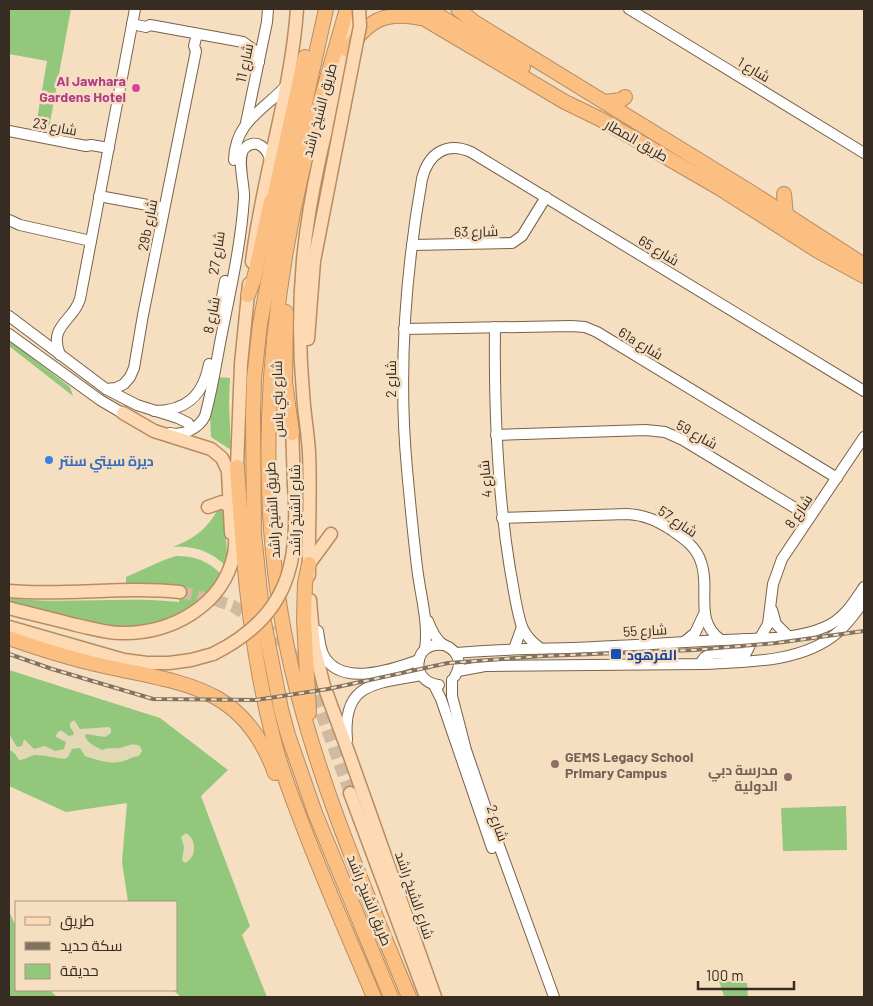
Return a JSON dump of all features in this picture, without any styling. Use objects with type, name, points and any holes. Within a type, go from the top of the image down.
[{"type":"highway","points":[[260,324],[264,272],[276,189],[316,9]]},
{"type":"highway","name":"طريق الشيخ راشد","points":[[326,9],[285,193],[260,324],[254,379],[254,533],[262,612],[280,709],[296,762],[315,813],[391,997]]},
{"type":"highway","name":"طريق الشيخ راشد","points":[[347,9],[303,166],[283,271],[270,390],[270,503],[274,556],[284,630],[297,690],[311,739],[343,832],[409,997]]},
{"type":"highway","name":"طريق المطار","points":[[408,9],[426,14],[464,43],[742,202],[836,261],[864,276]]},
{"type":"highway","points":[[448,9],[474,22]]},
{"type":"highway","name":"طريق المطار","points":[[458,9],[474,22],[860,261]]},
{"type":"highway","points":[[347,50],[364,29],[384,17],[426,14],[574,98],[594,116]]},
{"type":"highway","points":[[464,43],[469,57]]},
{"type":"highway","points":[[604,102],[621,100],[625,97]]},
{"type":"highway","points":[[248,295],[254,279],[268,212],[276,189]]},
{"type":"highway","points":[[784,194],[786,215]]},
{"type":"highway","points":[[283,271],[287,291],[286,382],[292,433]]},
{"type":"highway","points":[[237,467],[247,593],[262,689],[281,767],[319,869],[374,997]]},
{"type":"highway","points":[[309,564],[305,583],[304,635],[311,739]]},
{"type":"highway","points":[[9,638],[102,666],[192,686],[214,696],[234,709],[245,720],[263,746],[305,848],[319,869]]},
{"type":"highway","points":[[280,709],[280,739],[299,807],[302,825]]},
{"type":"main road","points":[[9,608],[98,630],[140,633],[163,628],[198,611],[220,588],[230,568],[235,546],[234,478],[237,467],[239,398],[248,295],[255,239],[270,160],[288,84],[296,9]]},
{"type":"main road","points":[[306,424],[309,402],[310,289],[318,232],[360,26],[358,9]]},
{"type":"main road","name":"شارع الشيخ راشد","points":[[358,9],[327,128],[311,201],[303,260],[300,320],[302,379],[309,452],[309,564],[312,634],[316,660],[324,686],[435,997]]},
{"type":"main road","name":"شارع بني ياس","points":[[9,626],[124,660],[147,663],[184,661],[212,654],[233,644],[251,631],[266,615],[279,596],[293,554],[296,518],[292,433],[294,299],[302,232],[311,201]]},
{"type":"main road","points":[[836,261],[864,284]]},
{"type":"main road","points":[[126,415],[154,431],[210,449],[222,458],[228,470],[230,568]]},
{"type":"main road","points":[[208,507],[222,502],[230,506]]},
{"type":"main road","points":[[309,564],[331,534]]},
{"type":"main road","points":[[9,591],[60,593],[138,589],[180,592]]},
{"type":"main road","points":[[350,793],[426,997]]},
{"type":"street","name":"شارع 11","points":[[246,123],[268,9]]},
{"type":"street","name":"شارع 1","points":[[629,9],[864,153]]},
{"type":"street","points":[[64,358],[57,348],[58,332],[61,325],[78,304],[133,17],[147,21],[150,25],[243,42],[254,41],[264,35]]},
{"type":"street","name":"29b شارع","points":[[106,389],[116,388],[124,384],[134,368],[196,51],[194,46],[200,34]]},
{"type":"street","points":[[243,42],[254,50],[259,62]]},
{"type":"street","name":"شارع 27","points":[[154,411],[174,410],[184,406],[192,400],[203,384],[208,372],[228,270],[237,208],[234,152],[246,123],[288,84]]},
{"type":"street","name":"شارع 23","points":[[12,131],[86,146],[90,149],[108,150]]},
{"type":"street","name":"شارع 8","points":[[192,428],[199,425],[205,416],[234,271],[244,198],[241,166],[242,151],[246,146],[259,144],[269,153],[270,160]]},
{"type":"street","name":"شارع 65","points":[[436,154],[448,148],[463,149],[546,197],[864,391]]},
{"type":"street","name":"شارع 2","points":[[425,649],[426,634],[405,453],[404,328],[406,292],[423,173],[428,162],[436,154]]},
{"type":"street","points":[[100,196],[164,208]]},
{"type":"street","name":"شارع 63","points":[[412,246],[512,243],[522,236],[546,197]]},
{"type":"street","points":[[9,220],[20,225],[69,235],[75,238],[91,239]]},
{"type":"street","points":[[9,316],[106,389],[129,402],[183,420],[192,428],[185,433],[173,434],[126,415],[94,396],[9,334]]},
{"type":"street","points":[[9,321],[53,355],[64,358]]},
{"type":"street","name":"61a شارع","points":[[404,328],[571,326],[592,330],[837,478]]},
{"type":"street","name":"شارع 4","points":[[495,327],[496,435],[502,518],[522,627],[538,648]]},
{"type":"street","points":[[126,415],[169,428],[174,425],[172,416]]},
{"type":"street","name":"شارع 59","points":[[496,435],[646,430],[665,432],[683,440],[810,517]]},
{"type":"street","name":"شارع 8","points":[[760,638],[768,624],[773,584],[778,567],[786,552],[864,437]]},
{"type":"street","points":[[501,503],[519,518]]},
{"type":"street","name":"شارع 57","points":[[502,518],[627,514],[645,516],[662,524],[683,538],[699,556],[703,569],[705,614],[711,631],[721,640]]},
{"type":"street","name":"شارع 55","points":[[456,653],[788,636],[814,631],[833,623],[847,611],[864,587]]},
{"type":"street","points":[[310,597],[323,654],[341,672],[361,674],[375,672],[403,666],[419,660]]},
{"type":"street","points":[[458,671],[485,666],[701,664],[776,657],[812,648],[837,634],[853,618],[864,601]]},
{"type":"street","points":[[771,607],[776,624],[788,636]]},
{"type":"street","name":"شارع 2","points":[[423,608],[433,632],[443,645]]},
{"type":"street","points":[[683,642],[695,633],[705,614]]},
{"type":"street","points":[[514,649],[522,627]]},
{"type":"street","points":[[772,637],[770,649],[776,657]]},
{"type":"street","points":[[701,664],[703,658],[709,654],[746,652],[750,645],[744,639]]},
{"type":"street","points":[[434,645],[443,645],[456,653],[459,662],[458,671],[452,680],[445,684],[434,684],[425,680],[421,675],[418,665],[425,649],[434,645]]},
{"type":"street","points":[[526,666],[529,656],[538,648]]},
{"type":"street","points":[[348,751],[346,715],[356,696],[364,689],[375,685],[421,675]]},
{"type":"street","name":"شارع 2","points":[[452,680],[452,696],[466,750],[554,997]]},
{"type":"street","name":"شارع 2","points":[[434,684],[441,699],[514,908],[529,944],[543,969]]},
{"type":"green space","points":[[9,9],[71,9],[49,128],[36,125],[47,61],[9,54]]},
{"type":"green space","points":[[9,343],[13,343],[70,387],[73,396],[9,346]]},
{"type":"green space","points":[[217,377],[230,378],[231,450],[211,437],[210,415]]},
{"type":"green space","points":[[219,507],[224,508],[227,553],[225,565],[201,550],[173,547],[195,536],[206,527]]},
{"type":"green space","points":[[176,556],[200,560],[211,565],[221,574],[200,600],[177,616],[151,624],[124,626],[96,624],[9,604],[9,598],[51,601],[158,600],[179,602],[181,589],[126,584],[126,577]]},
{"type":"green space","points":[[9,670],[160,718],[228,770],[201,796],[250,926],[242,935],[267,997],[181,997],[174,991],[178,991],[178,901],[128,901],[122,862],[127,803],[66,812],[9,786]]},
{"type":"green space","points":[[846,806],[847,850],[783,851],[781,808]]},
{"type":"green space","points":[[9,911],[15,925],[15,991],[51,991],[57,997],[9,997]]},
{"type":"green space","points":[[719,981],[747,983],[748,997],[721,997],[724,996]]},
{"type":"sand","points":[[74,720],[80,729],[109,727],[111,729],[111,733],[105,737],[86,734],[85,736],[90,743],[102,750],[133,744],[140,746],[142,751],[139,756],[124,761],[104,762],[85,756],[80,748],[72,749],[65,759],[35,755],[19,760],[9,749],[9,734],[17,747],[22,746],[24,739],[34,749],[45,746],[55,751],[64,749],[66,742],[56,737],[56,735],[59,731],[62,731],[69,736],[73,735],[70,723]]},
{"type":"sand","points":[[186,833],[190,836],[194,848],[192,857],[185,863],[182,860],[184,847],[181,837]]},
{"type":"tunnel","points":[[180,592],[233,606],[270,631],[286,645],[308,677],[350,793]]},
{"type":"railway","points":[[9,654],[153,699],[256,700],[328,689],[448,663],[543,656],[694,650],[776,643],[864,631]]},
{"type":"place","name":"Al Jawhara Gardens Hotel","points":[[136,88]]},
{"type":"place","name":"ديرة سيتي سنتر","points":[[49,460]]},
{"type":"place","name":"القرهود","points":[[616,654]]},
{"type":"place","name":"GEMS Legacy School Primary Campus","points":[[555,764]]},
{"type":"place","name":"مدرسة دبي الدولية","points":[[788,777]]}]
